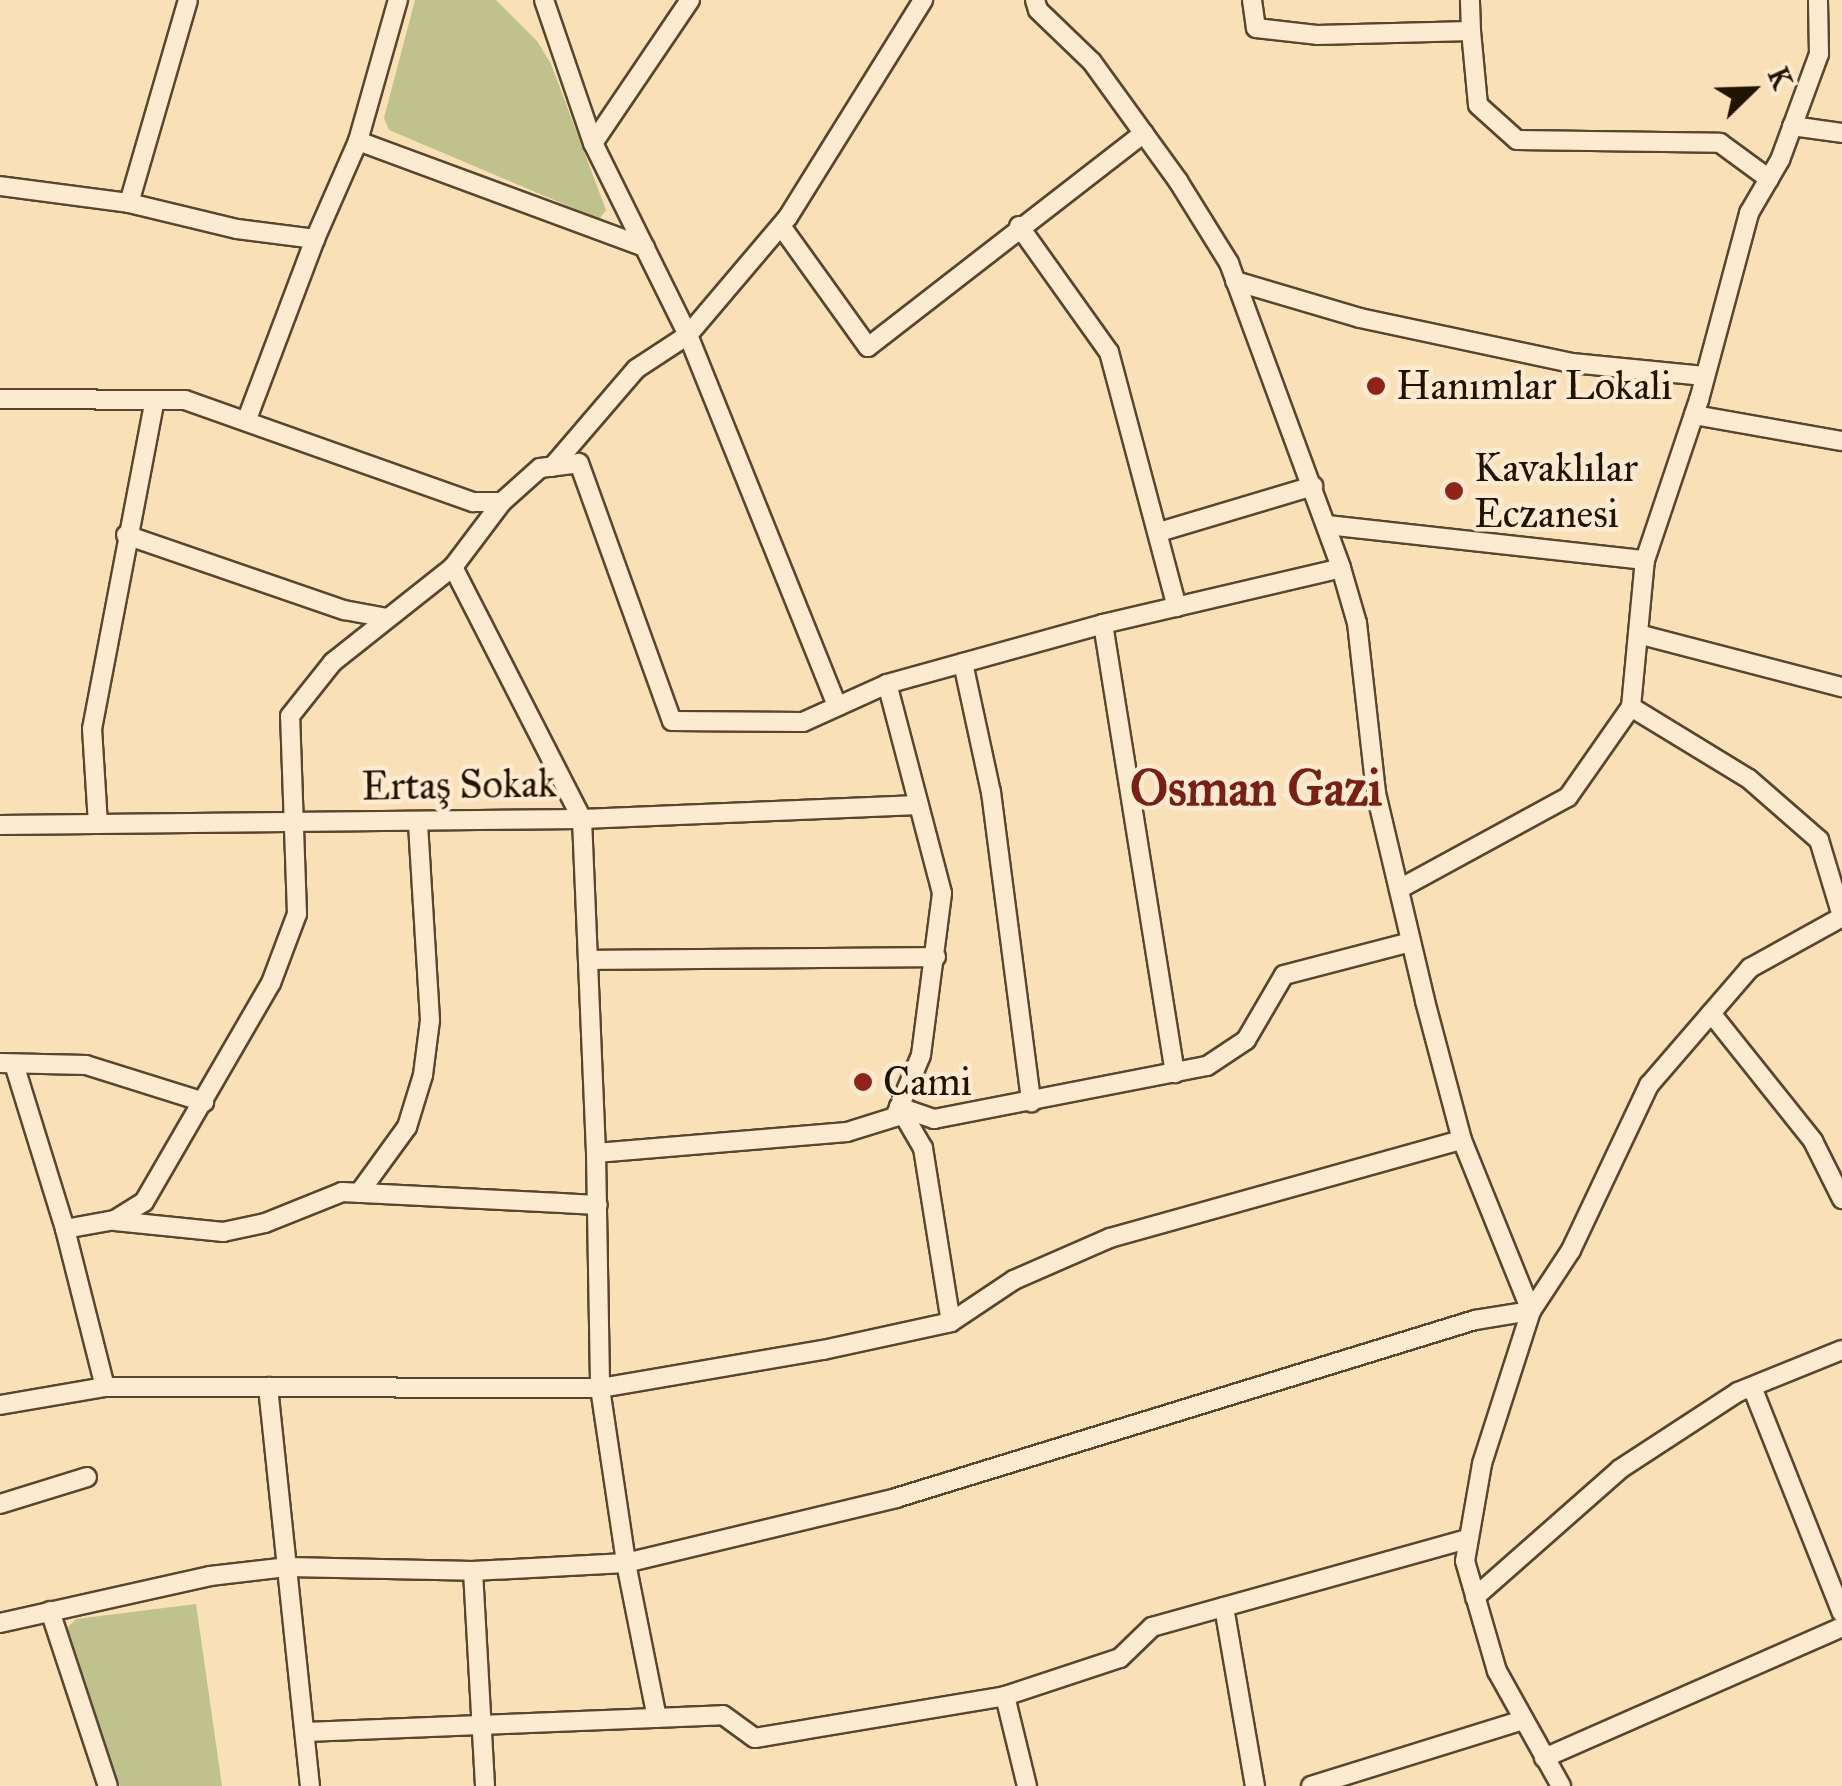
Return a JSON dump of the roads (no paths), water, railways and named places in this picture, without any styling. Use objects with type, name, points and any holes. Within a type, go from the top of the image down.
[{"type":"street","points":[[129,203],[188,0]]},
{"type":"street","points":[[247,420],[315,239],[358,142],[398,0]]},
{"type":"street","points":[[544,0],[593,144],[688,335],[837,706]]},
{"type":"street","points":[[593,144],[690,0]]},
{"type":"street","points":[[552,466],[636,369],[688,335],[780,226],[923,0]]},
{"type":"street","points":[[1035,0],[1038,10],[1092,62],[1188,197],[1235,282],[1313,486],[1357,623],[1376,793],[1462,1140],[1531,1311]]},
{"type":"street","points":[[1252,0],[1256,28],[1317,34],[1471,31]]},
{"type":"street","points":[[1470,0],[1478,105],[1517,140],[1720,143],[1770,178]]},
{"type":"street","points":[[1398,888],[1568,797],[1631,707],[1645,560],[1694,414],[1750,214],[1770,178],[1819,54],[1818,0]]},
{"type":"street","points":[[1792,126],[1842,133]]},
{"type":"street","points":[[780,226],[868,347],[1019,226],[1144,133]]},
{"type":"street","points":[[358,142],[644,247]]},
{"type":"street","points":[[0,186],[129,203],[237,229],[315,239]]},
{"type":"street","points":[[1019,226],[1109,352],[1177,606]]},
{"type":"street","points":[[1235,282],[1360,318],[1572,363],[1704,376]]},
{"type":"street","points":[[0,399],[185,400],[472,502],[502,502]]},
{"type":"street","points":[[98,824],[92,729],[126,535],[155,400]]},
{"type":"street","points":[[1694,414],[1842,441]]},
{"type":"street","points":[[114,1220],[144,1202],[204,1102],[271,983],[297,914],[290,822],[290,716],[333,662],[452,567],[502,502],[540,468],[579,463],[672,721],[803,722],[887,684],[963,662],[1103,624],[1341,568]]},
{"type":"street","points":[[1159,532],[1313,486]]},
{"type":"street","points":[[1327,526],[1645,560]]},
{"type":"street","points":[[126,535],[344,610],[387,618]]},
{"type":"street","points":[[452,567],[582,819],[598,1206],[600,1388],[626,1563],[657,1718]]},
{"type":"street","points":[[1103,624],[1175,1073]]},
{"type":"street","points":[[1638,634],[1842,687]]},
{"type":"street","points":[[963,662],[991,792],[1031,1102]]},
{"type":"street","points":[[596,1153],[847,1132],[895,1117],[921,1055],[942,894],[887,684]]},
{"type":"street","points":[[1561,1786],[1497,1671],[1465,1561],[1482,1464],[1531,1311],[1571,1250],[1649,1085],[1750,968],[1842,917],[1819,840],[1748,779],[1631,707]]},
{"type":"street","name":"Ertaş Sokak","points":[[0,825],[582,819],[919,805]]},
{"type":"street","points":[[360,1193],[406,1126],[424,1075],[430,1020],[418,821]]},
{"type":"street","points":[[899,1107],[934,1119],[1208,1066],[1246,1040],[1284,976],[1411,942]]},
{"type":"street","points":[[588,960],[936,957]]},
{"type":"street","points":[[1711,1013],[1813,1141],[1842,1199]]},
{"type":"street","points":[[105,1387],[65,1230],[7,1063],[86,1065],[204,1102]]},
{"type":"street","points":[[899,1107],[923,1148],[951,1322]]},
{"type":"street","points":[[0,1405],[105,1387],[600,1388],[823,1350],[951,1322],[1014,1280],[1110,1238],[1462,1140]]},
{"type":"street","points":[[65,1230],[114,1220],[224,1232],[266,1223],[342,1192],[598,1206]]},
{"type":"street","points":[[0,1623],[210,1576],[288,1566],[473,1571],[626,1563],[896,1498],[1475,1320],[1531,1311]]},
{"type":"street","points":[[1475,1597],[1620,1469],[1752,1387],[1842,1350]]},
{"type":"street","points":[[268,1387],[310,1786]]},
{"type":"street","points":[[1752,1387],[1842,1613]]},
{"type":"street","points":[[0,1504],[86,1477]]},
{"type":"street","points":[[306,1732],[723,1715],[754,1738],[1006,1696],[1120,1658],[1152,1627],[1468,1539]]},
{"type":"street","points":[[473,1571],[485,1786]]},
{"type":"street","points":[[1224,1607],[1255,1786]]},
{"type":"street","points":[[50,1610],[108,1786]]},
{"type":"street","points":[[1544,1758],[1842,1627]]},
{"type":"street","points":[[1006,1696],[1027,1786]]},
{"type":"street","points":[[1311,1786],[1523,1720]]},
{"type":"place","name":"Hanımlar Lokali","points":[[1376,386]]},
{"type":"place","name":"Kavaklılar Eczanesi","points":[[1454,491]]},
{"type":"place","name":"Cami","points":[[863,1082]]},
{"type":"district","name":"Osman Gazi","points":[[1256,789]]}]
